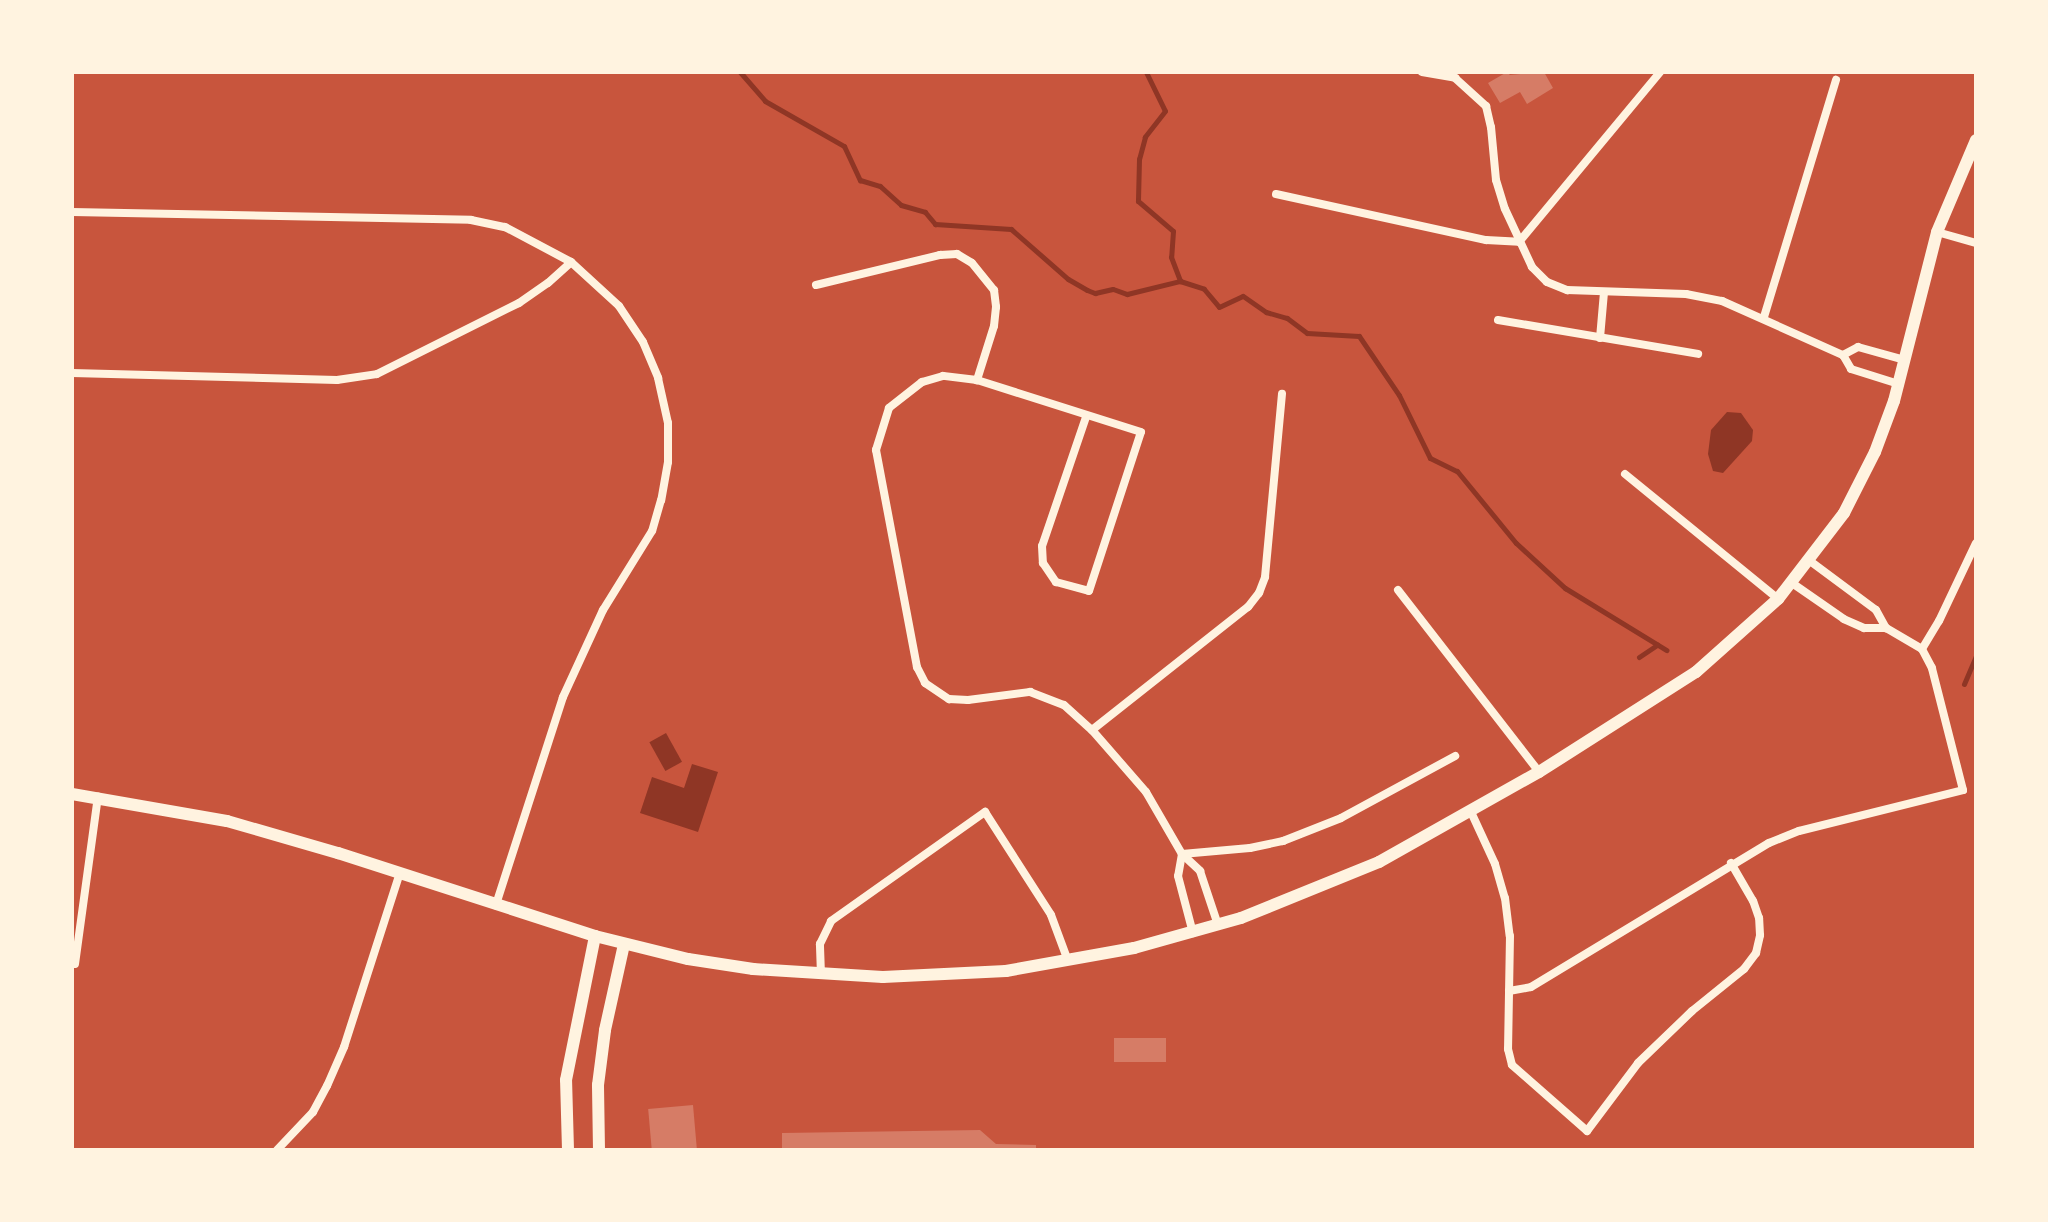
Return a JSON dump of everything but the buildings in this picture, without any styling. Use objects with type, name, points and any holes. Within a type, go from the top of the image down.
[{"type":"street","points":[[1422,72],[1455,78],[1486,106],[1496,180],[1519,242],[1532,267],[1547,282],[1567,290],[1686,294],[1722,301],[1764,317],[1803,340],[1843,355],[1851,369],[1899,384]]},
{"type":"street","points":[[1519,242],[1660,72]]},
{"type":"street","points":[[1764,317],[1836,80]]},
{"type":"street","points":[[72,794],[227,821],[595,936],[724,965],[821,975],[961,975],[1068,961],[1218,925],[1347,877],[1471,812],[1696,672],[1778,599],[1810,561],[1860,484],[1886,425],[1937,232],[1976,140]]},
{"type":"street","points":[[1276,194],[1486,240],[1519,242]]},
{"type":"street","points":[[72,212],[471,220],[505,227],[571,262],[619,306],[643,342],[658,378],[668,423],[668,462],[652,531],[603,610],[563,697],[496,905]]},
{"type":"street","points":[[1937,232],[1976,243]]},
{"type":"street","points":[[816,285],[957,254],[972,263],[994,290],[994,326],[977,380]]},
{"type":"street","points":[[72,373],[337,380],[377,374],[519,303],[571,262]]},
{"type":"street","points":[[1600,338],[1604,292]]},
{"type":"street","points":[[1498,320],[1698,354]]},
{"type":"street","points":[[1843,355],[1858,347],[1905,360]]},
{"type":"street","points":[[1086,417],[1042,554],[1049,575],[1056,582],[1089,591],[1141,432],[977,380],[943,376],[922,382],[889,408],[876,450],[917,667],[925,683],[949,699],[968,700],[1030,692],[1064,705],[1092,730],[1146,792],[1182,854],[1200,871],[1218,925]]},
{"type":"street","points":[[1092,730],[1248,607],[1259,593],[1265,577],[1282,394]]},
{"type":"street","points":[[1625,474],[1778,599]]},
{"type":"street","points":[[1922,649],[1939,621],[1976,543]]},
{"type":"street","points":[[1810,561],[1876,610],[1886,628]]},
{"type":"street","points":[[1509,991],[1531,987],[1731,863],[1799,831],[1963,790],[1932,668],[1922,649],[1886,628],[1864,628],[1844,619],[1792,583]]},
{"type":"street","points":[[1398,590],[1539,772]]},
{"type":"street","points":[[1182,854],[1250,848],[1283,841],[1341,818],[1455,756]]},
{"type":"street","points":[[75,964],[98,797]]},
{"type":"street","points":[[821,975],[820,944],[831,921],[985,812],[1051,915],[1068,961]]},
{"type":"street","points":[[1471,812],[1495,864],[1505,898],[1510,936],[1508,1049],[1512,1065],[1587,1131],[1638,1063],[1692,1011],[1744,969],[1756,953],[1760,935],[1759,918],[1731,863]]},
{"type":"street","points":[[1182,854],[1178,876],[1193,933]]},
{"type":"street","points":[[277,1150],[313,1112],[327,1086],[344,1047],[400,873]]},
{"type":"street","points":[[568,1150],[566,1080],[595,936]]},
{"type":"street","points":[[599,1150],[600,1071],[605,1030],[624,944]]},
{"type":"shaded area","points":[[1727,412],[1741,413],[1753,430],[1752,441],[1723,473],[1713,471],[1708,454],[1711,430]]},
{"type":"shaded area","points":[[666,733],[682,762],[665,771],[649,742]]},
{"type":"shaded area","points":[[692,764],[718,772],[698,832],[640,813],[652,777],[684,788]]},
{"type":"waterway","points":[[740,72],[765,101],[844,146],[860,180],[880,186],[901,205],[925,212],[935,224],[1011,229],[1068,279],[1087,290],[1095,293],[1113,289],[1127,294],[1180,281],[1204,289],[1219,307],[1243,296],[1266,312],[1287,318],[1307,333],[1359,336],[1399,395],[1430,458],[1457,471],[1516,543],[1565,588],[1666,650]]},
{"type":"waterway","points":[[1146,72],[1165,111],[1145,137],[1139,159],[1138,201],[1173,231],[1171,257],[1180,281]]},
{"type":"waterway","points":[[1639,657],[1657,645]]},
{"type":"waterway","points":[[1964,684],[1976,656]]}]
